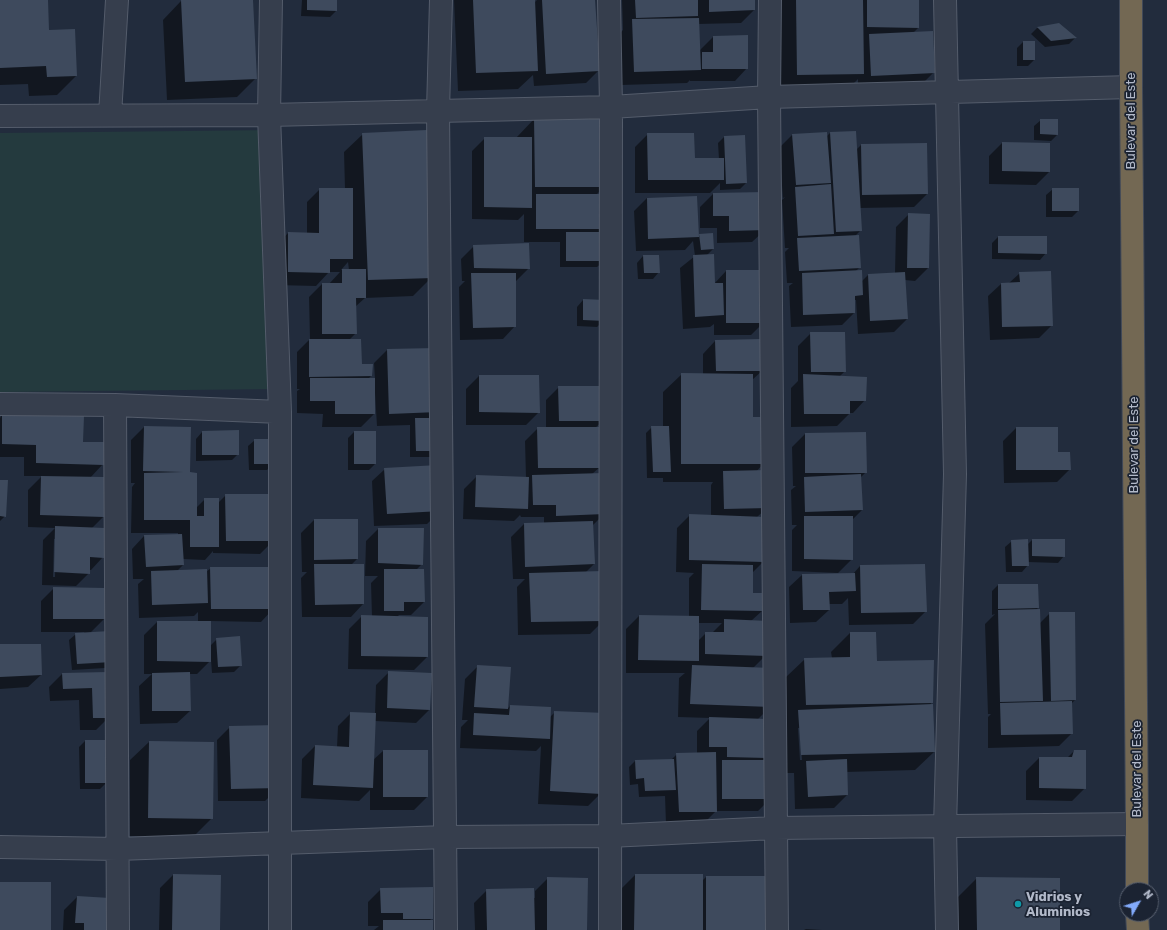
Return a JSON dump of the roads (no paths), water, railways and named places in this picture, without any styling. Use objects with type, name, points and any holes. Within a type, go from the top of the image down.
[{"type":"highway","name":"Bulevar del Este","points":[[1131,0],[1137,824],[1136,882]]},
{"type":"street","points":[[110,115],[117,0]]},
{"type":"street","points":[[271,0],[269,115],[280,412],[280,930]]},
{"type":"street","points":[[442,0],[438,111],[446,930]]},
{"type":"street","points":[[609,0],[611,107],[610,930]]},
{"type":"street","points":[[770,0],[769,97],[777,930]]},
{"type":"street","points":[[945,0],[955,474],[945,826],[947,930]]},
{"type":"street","points":[[0,116],[269,115],[611,107],[769,97],[1131,87]]},
{"type":"street","points":[[0,404],[115,405],[280,412]]},
{"type":"street","points":[[115,405],[118,930]]},
{"type":"street","points":[[0,847],[118,849],[445,837],[609,836],[775,828],[1137,824]]},
{"type":"place","name":"Vidrios y Aluminios","points":[[1018,904]]}]
